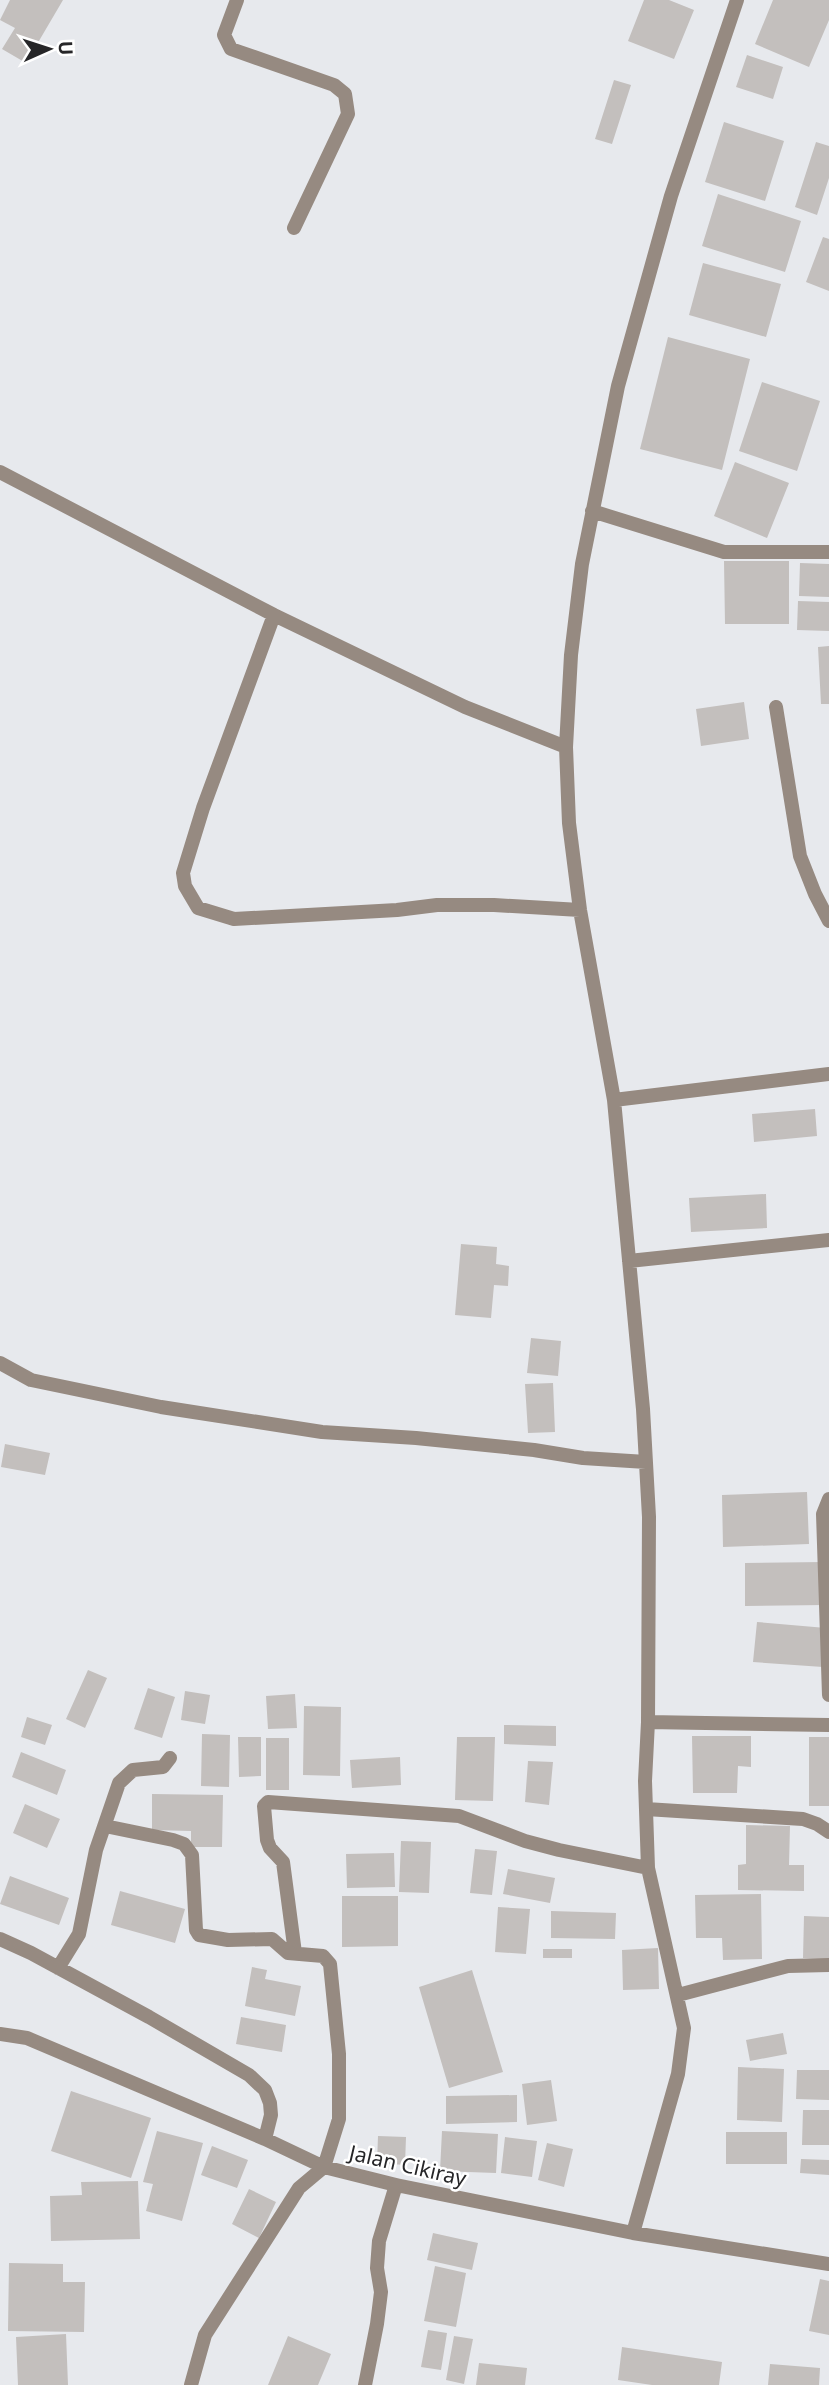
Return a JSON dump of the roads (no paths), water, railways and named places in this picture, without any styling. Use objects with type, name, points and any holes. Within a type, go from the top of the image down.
[{"type":"street","points":[[237,0],[224,35],[231,49],[334,85],[345,94],[348,114],[294,228]]},
{"type":"street","points":[[633,2233],[678,2074],[684,2028],[648,1868],[645,1781],[648,1722],[649,1517],[646,1462],[614,1100],[580,910],[569,823],[566,747],[571,655],[582,564],[618,386],[671,196],[737,0]]},
{"type":"street","points":[[0,472],[274,615],[465,707],[566,747]]},
{"type":"street","points":[[592,512],[724,552],[829,552]]},
{"type":"street","points":[[274,615],[203,808],[184,873],[185,886],[198,908],[234,919],[397,910],[437,905],[580,910]]},
{"type":"street","points":[[776,707],[800,856],[829,921]]},
{"type":"street","points":[[614,1100],[829,1074]]},
{"type":"street","points":[[629,1261],[829,1240]]},
{"type":"street","points":[[0,1363],[31,1380],[161,1407],[322,1432],[416,1438],[534,1450],[583,1458],[646,1462]]},
{"type":"street","points":[[829,1499],[823,1514],[829,1695]]},
{"type":"street","points":[[648,1722],[829,1725]]},
{"type":"street","points":[[58,1968],[79,1934],[96,1850],[119,1783],[133,1770],[163,1767],[170,1758]]},
{"type":"street","points":[[295,1953],[283,1862],[270,1848],[267,1840],[264,1806],[268,1802],[459,1816],[548,1847],[648,1868]]},
{"type":"street","points":[[646,1809],[803,1819],[829,1832]]},
{"type":"street","points":[[105,1826],[173,1840],[188,1848],[192,1855],[196,1930],[200,1935],[228,1940],[272,1939],[277,1941],[283,1950],[323,1956],[330,1964],[339,2054],[338,2119],[324,2167],[299,2188],[205,2334],[191,2385]]},
{"type":"street","points":[[0,1939],[31,1952],[249,2075],[265,2090],[270,2103],[271,2115],[265,2138]]},
{"type":"street","points":[[678,1995],[788,1966],[829,1965]]},
{"type":"street","name":"Jalan Cikiray","points":[[0,2034],[27,2038],[265,2138],[324,2167],[396,2185],[633,2233],[829,2264]]},
{"type":"street","points":[[365,2385],[379,2302],[379,2241],[396,2185]]}]
